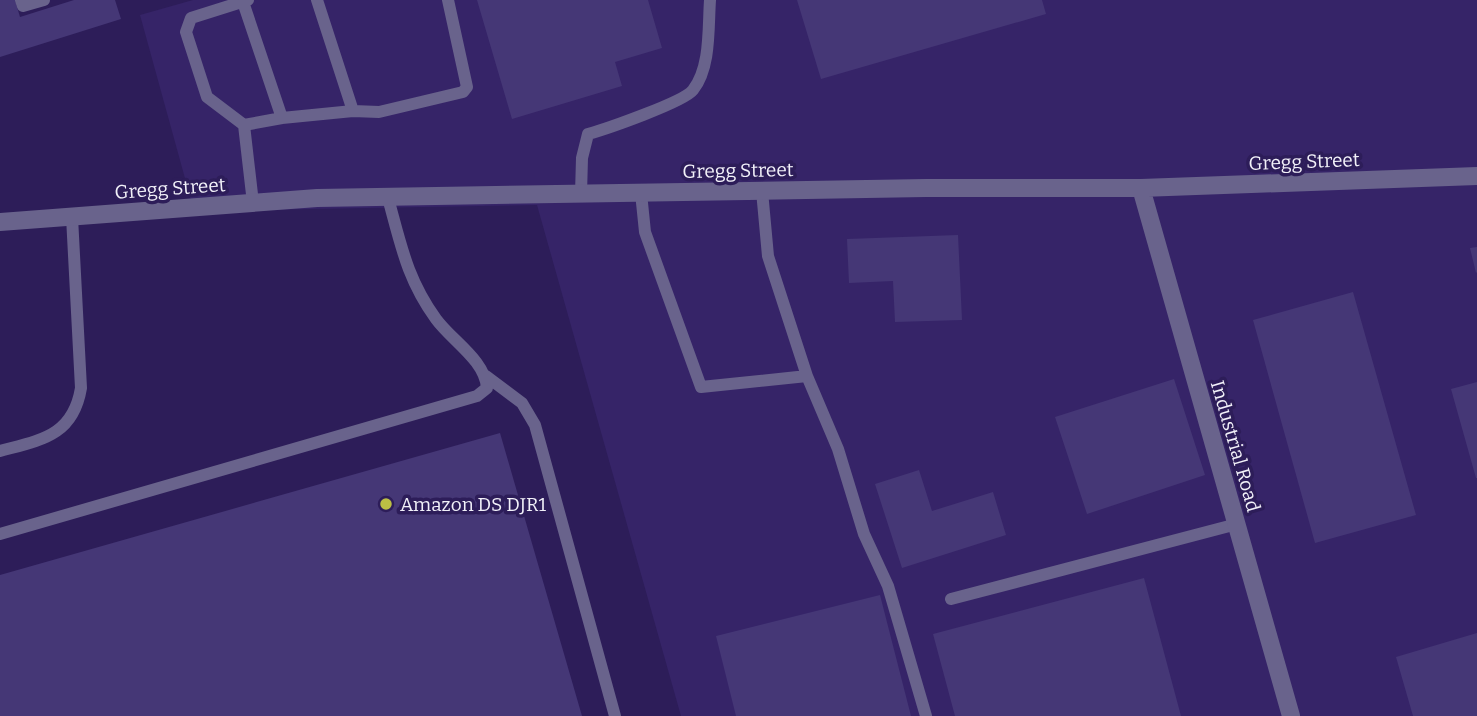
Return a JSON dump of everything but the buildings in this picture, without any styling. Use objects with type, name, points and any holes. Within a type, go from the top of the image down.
[{"type":"street","name":"Gregg Street","points":[[0,222],[253,203],[388,198],[1141,188],[1477,176]]},
{"type":"street","name":"Industrial Road","points":[[1141,188],[1291,716]]},
{"type":"lane","points":[[21,0],[23,6],[44,0]]},
{"type":"lane","points":[[317,0],[353,111]]},
{"type":"lane","points":[[244,125],[282,118],[353,111],[379,112],[463,92],[467,87],[466,78],[448,0]]},
{"type":"lane","points":[[581,194],[582,158],[588,134],[616,126],[692,92],[704,68],[710,0]]},
{"type":"lane","points":[[253,203],[244,125],[207,97],[186,32],[191,18],[246,1],[282,118]]},
{"type":"lane","points":[[762,191],[768,256],[807,376],[838,450],[863,534],[888,586],[926,716]]},
{"type":"lane","points":[[641,193],[645,232],[701,387],[807,376]]},
{"type":"lane","points":[[388,198],[410,278],[439,323],[486,376],[522,402],[535,425],[615,716]]},
{"type":"lane","points":[[0,451],[41,440],[61,429],[78,404],[81,388],[72,217]]},
{"type":"lane","points":[[0,534],[477,396],[486,388],[486,376]]},
{"type":"lane","points":[[951,598],[1237,524]]},
{"type":"shaded area","points":[[193,0],[1477,0],[1477,716],[681,716],[537,205],[194,211],[140,15]]},
{"type":"place","name":"Amazon DS DJR1","points":[[386,504]]}]
